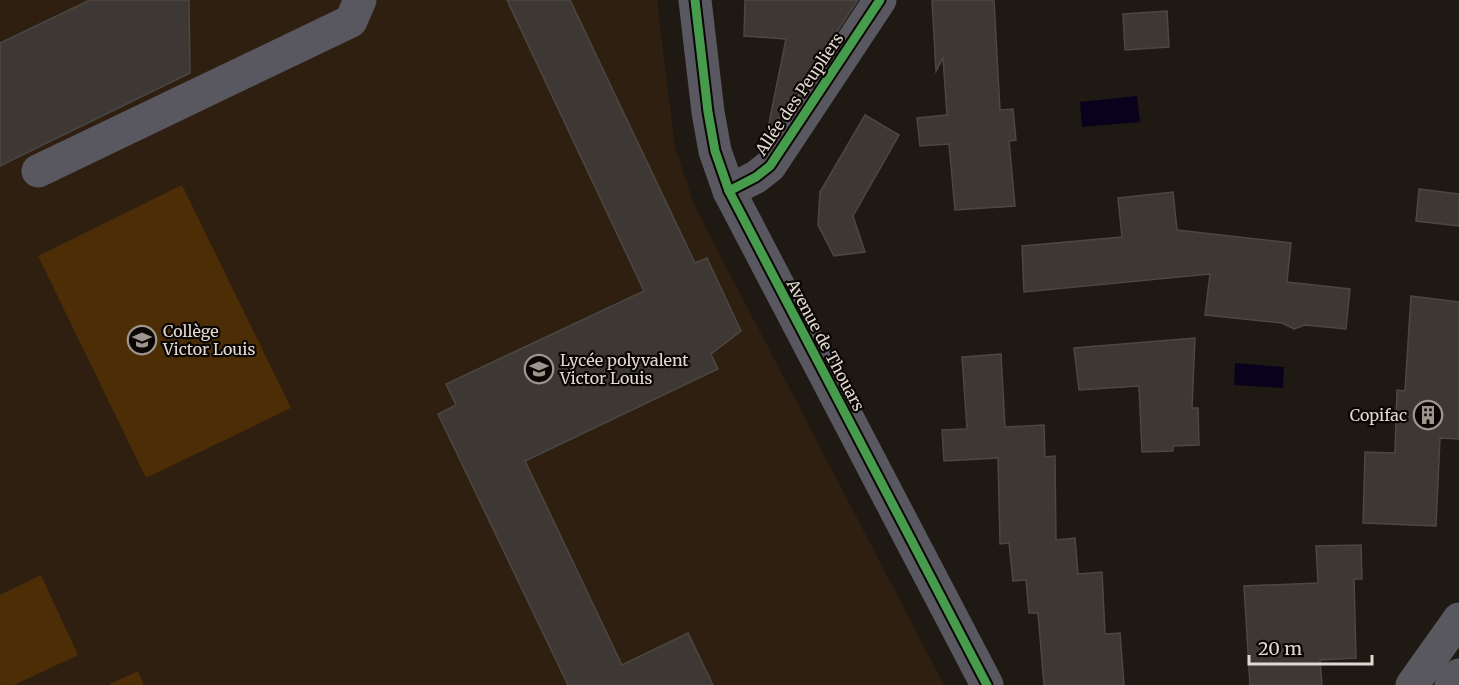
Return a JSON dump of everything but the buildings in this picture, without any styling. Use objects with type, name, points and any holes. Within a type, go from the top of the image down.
[{"type":"main road","points":[[1412,685],[1459,619]]},
{"type":"main road","points":[[1451,685],[1459,675]]},
{"type":"street","points":[[38,171],[351,21],[360,0]]},
{"type":"street","name":"Avenue de Thouars","points":[[695,0],[708,112],[715,151],[729,191],[987,685]]},
{"type":"street","name":"Allée des Peupliers","points":[[729,191],[756,177],[770,166],[880,0]]},
{"type":"shaded area","name":"Lycée polyvalent Victor Louis","points":[[0,0],[657,0],[675,147],[694,205],[944,685],[0,685]]},
{"type":"shaded area","points":[[1137,96],[1140,122],[1082,127],[1080,102]]},
{"type":"shaded area","points":[[182,185],[291,408],[146,478],[38,256]]},
{"type":"shaded area","points":[[1235,363],[1284,367],[1283,388],[1234,385]]},
{"type":"shaded area","points":[[41,575],[78,655],[14,685],[0,685],[0,595]]},
{"type":"shaded area","points":[[138,671],[144,685],[110,684]]},
{"type":"cycle path","points":[[695,0],[708,112],[715,151],[729,191],[987,685]]},
{"type":"cycle path","points":[[729,191],[756,177],[770,166],[880,0]]},
{"type":"place","name":"Collège Victor Louis","points":[[142,340]]},
{"type":"place","name":"Lycée polyvalent Victor Louis","points":[[539,369]]},
{"type":"place","name":"Copifac","points":[[1428,415]]}]
